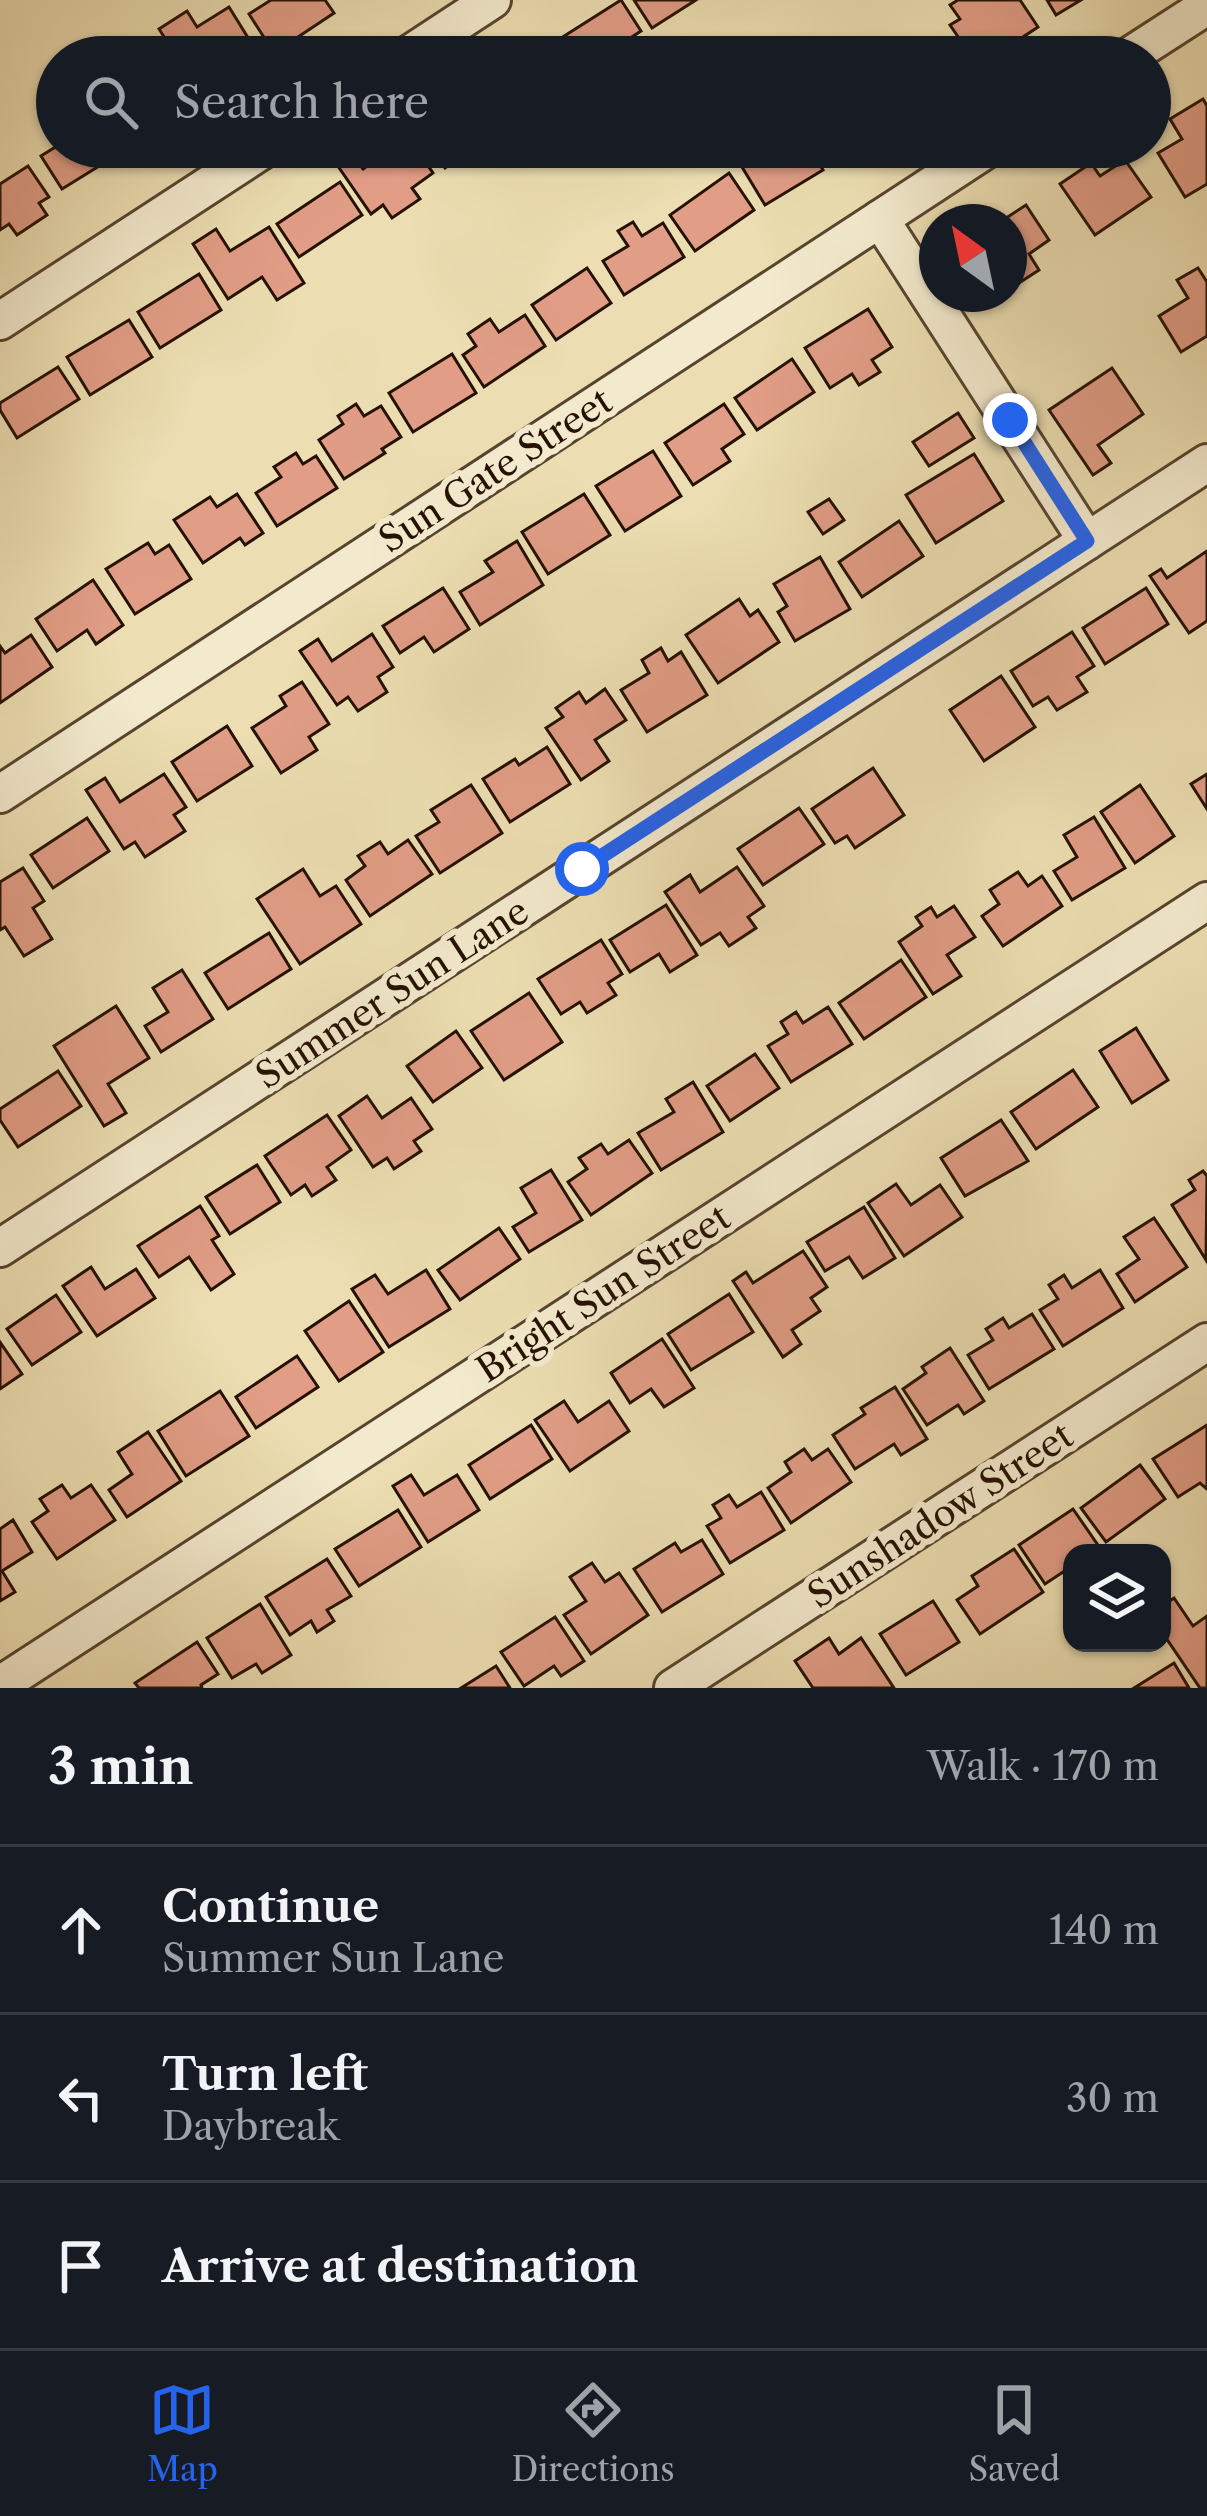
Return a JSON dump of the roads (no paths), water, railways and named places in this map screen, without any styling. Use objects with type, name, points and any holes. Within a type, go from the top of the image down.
[{"type":"street","points":[[437,36],[492,0]]},
{"type":"street","points":[[1161,36],[1207,6]]},
{"type":"street","points":[[0,321],[235,168]]},
{"type":"street","name":"Sun Gate Street","points":[[0,794],[957,168]]},
{"type":"street","points":[[880,218],[1087,541]]},
{"type":"street","name":"Summer Sun Lane","points":[[0,1247],[1207,463]]},
{"type":"street","name":"Bright Sun Street","points":[[0,1685],[1207,901]]},
{"type":"street","name":"Sunshadow Street","points":[[673,1688],[1207,1342]]}]
